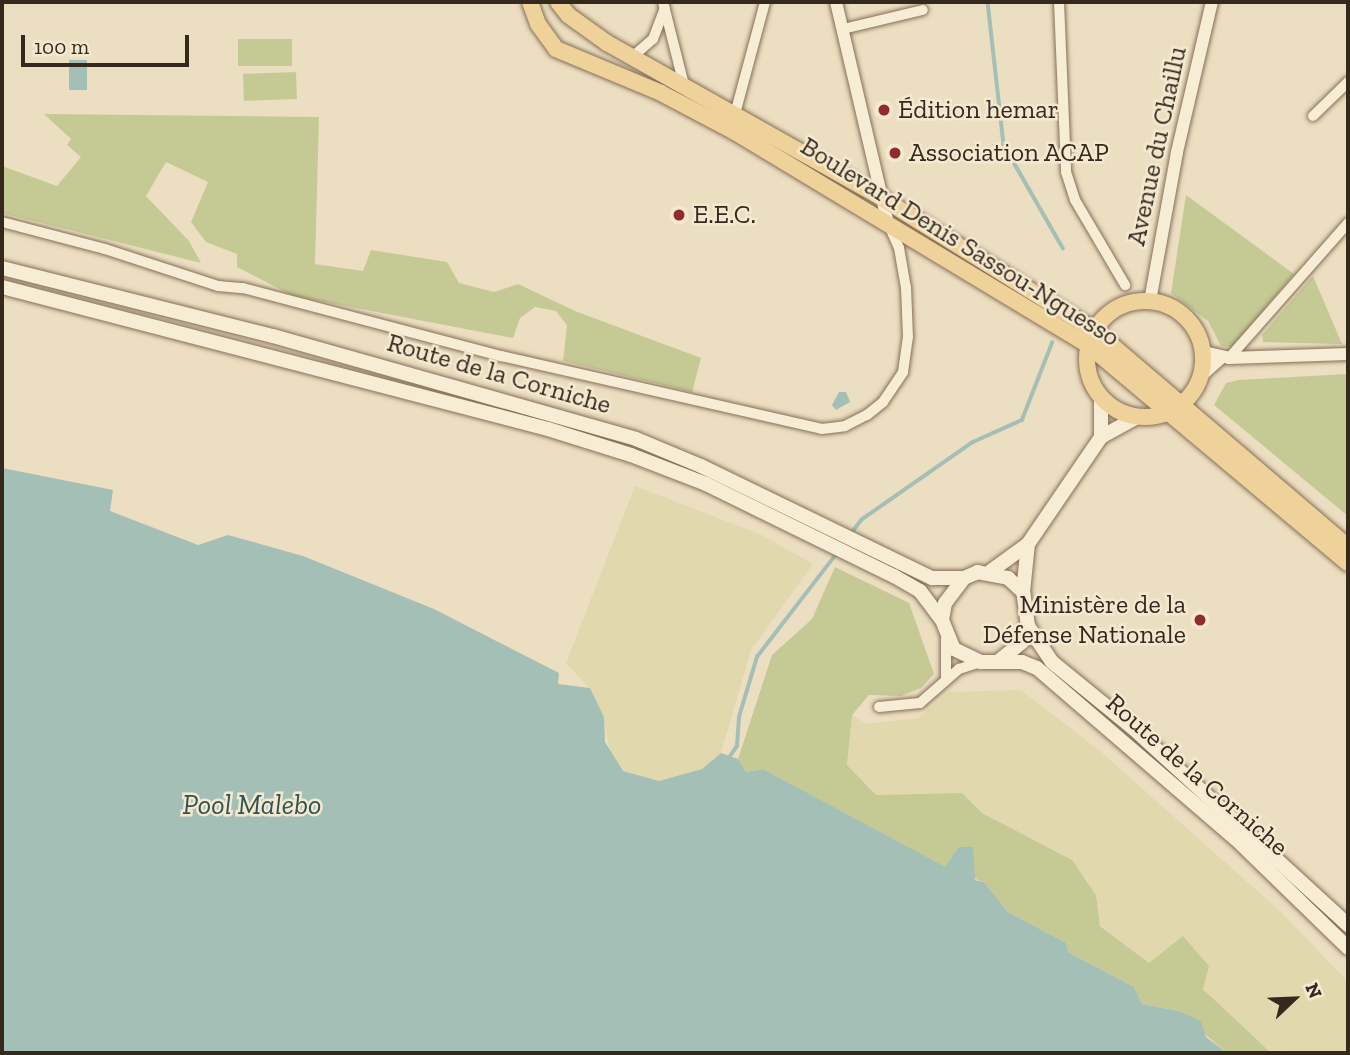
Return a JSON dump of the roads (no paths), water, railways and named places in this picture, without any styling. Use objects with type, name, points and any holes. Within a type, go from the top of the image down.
[{"type":"main road","name":"Boulevard Denis Sassou-Nguesso","points":[[530,2],[538,24],[556,49],[685,104],[888,224],[1091,338]]},
{"type":"main road","name":"Boulevard Denis Sassou-Nguesso","points":[[558,2],[588,32],[880,197],[1091,338],[1348,547]]},
{"type":"main road","name":"Route de la Corniche","points":[[2,268],[273,336],[636,439],[701,466],[896,569],[920,591],[942,620]]},
{"type":"main road","name":"Route de la Corniche","points":[[2,286],[548,429],[631,455],[706,484],[896,569],[932,578],[964,578]]},
{"type":"main road","points":[[1028,544],[1023,592],[1028,626],[1022,642],[1000,660],[981,662],[954,649],[946,636],[942,620],[945,603],[964,578],[991,572],[1028,544],[1101,437],[1135,418],[1177,409],[1202,374],[1204,352],[1200,337],[1180,312],[1150,301],[1118,307],[1091,338],[1089,373],[1101,398],[1101,437]]},
{"type":"main road","points":[[1101,398],[1135,418]]},
{"type":"main road","name":"Boulevard Denis Sassou-Nguesso","points":[[1177,409],[1348,563]]},
{"type":"main road","points":[[991,572],[1008,578],[1023,592]]},
{"type":"main road","name":"Route de la Corniche","points":[[1028,626],[1052,662],[1133,728],[1348,925]]},
{"type":"main road","name":"Route de la Corniche","points":[[1000,660],[1037,668],[1236,839],[1348,948]]},
{"type":"street","points":[[735,114],[765,2]]},
{"type":"street","points":[[2,222],[105,248],[218,286],[243,288],[501,356],[822,429],[845,426],[867,415],[883,402],[903,372],[908,337],[906,288],[899,248],[880,197],[836,2]]},
{"type":"street","points":[[1059,2],[1066,172],[1076,200],[1125,285]]},
{"type":"street","name":"Avenue du Chaillu","points":[[1150,301],[1177,152],[1212,2]]},
{"type":"street","points":[[631,58],[653,39],[665,4]]},
{"type":"street","points":[[665,4],[684,85]]},
{"type":"street","points":[[843,29],[923,10]]},
{"type":"street","points":[[1313,116],[1348,82]]},
{"type":"street","points":[[1202,374],[1226,357],[1348,223]]},
{"type":"street","points":[[1204,352],[1226,357],[1348,354]]},
{"type":"street","points":[[946,636],[946,678]]},
{"type":"street","points":[[878,707],[920,703],[946,678],[981,662]]},
{"type":"water","points":[[69,60],[87,60],[87,90],[69,90]]},
{"type":"water","points":[[839,392],[846,392],[850,402],[836,410],[832,405]]},
{"type":"water","name":"Pool Malebo","points":[[2,468],[113,490],[110,511],[198,545],[228,535],[303,556],[434,609],[559,673],[558,684],[590,688],[604,717],[605,742],[623,771],[659,781],[702,769],[721,753],[738,759],[746,772],[763,769],[945,867],[959,847],[973,847],[975,880],[984,882],[1008,912],[1066,943],[1068,952],[1134,987],[1142,1004],[1178,1011],[1201,1021],[1206,1037],[1227,1053],[2,1053]]},
{"type":"waterway","points":[[988,2],[1004,145],[1063,248]]},
{"type":"waterway","points":[[851,534],[861,520],[973,442],[1022,420],[1052,343]]},
{"type":"waterway","points":[[728,759],[737,746],[739,717],[757,657],[838,552]]},
{"type":"place","name":"Édition hemar","points":[[884,110]]},
{"type":"place","name":"Association ACAP","points":[[895,153]]},
{"type":"place","name":"E.E.C.","points":[[679,215]]},
{"type":"place","name":"Ministère de la Défense Nationale","points":[[1200,620]]}]
